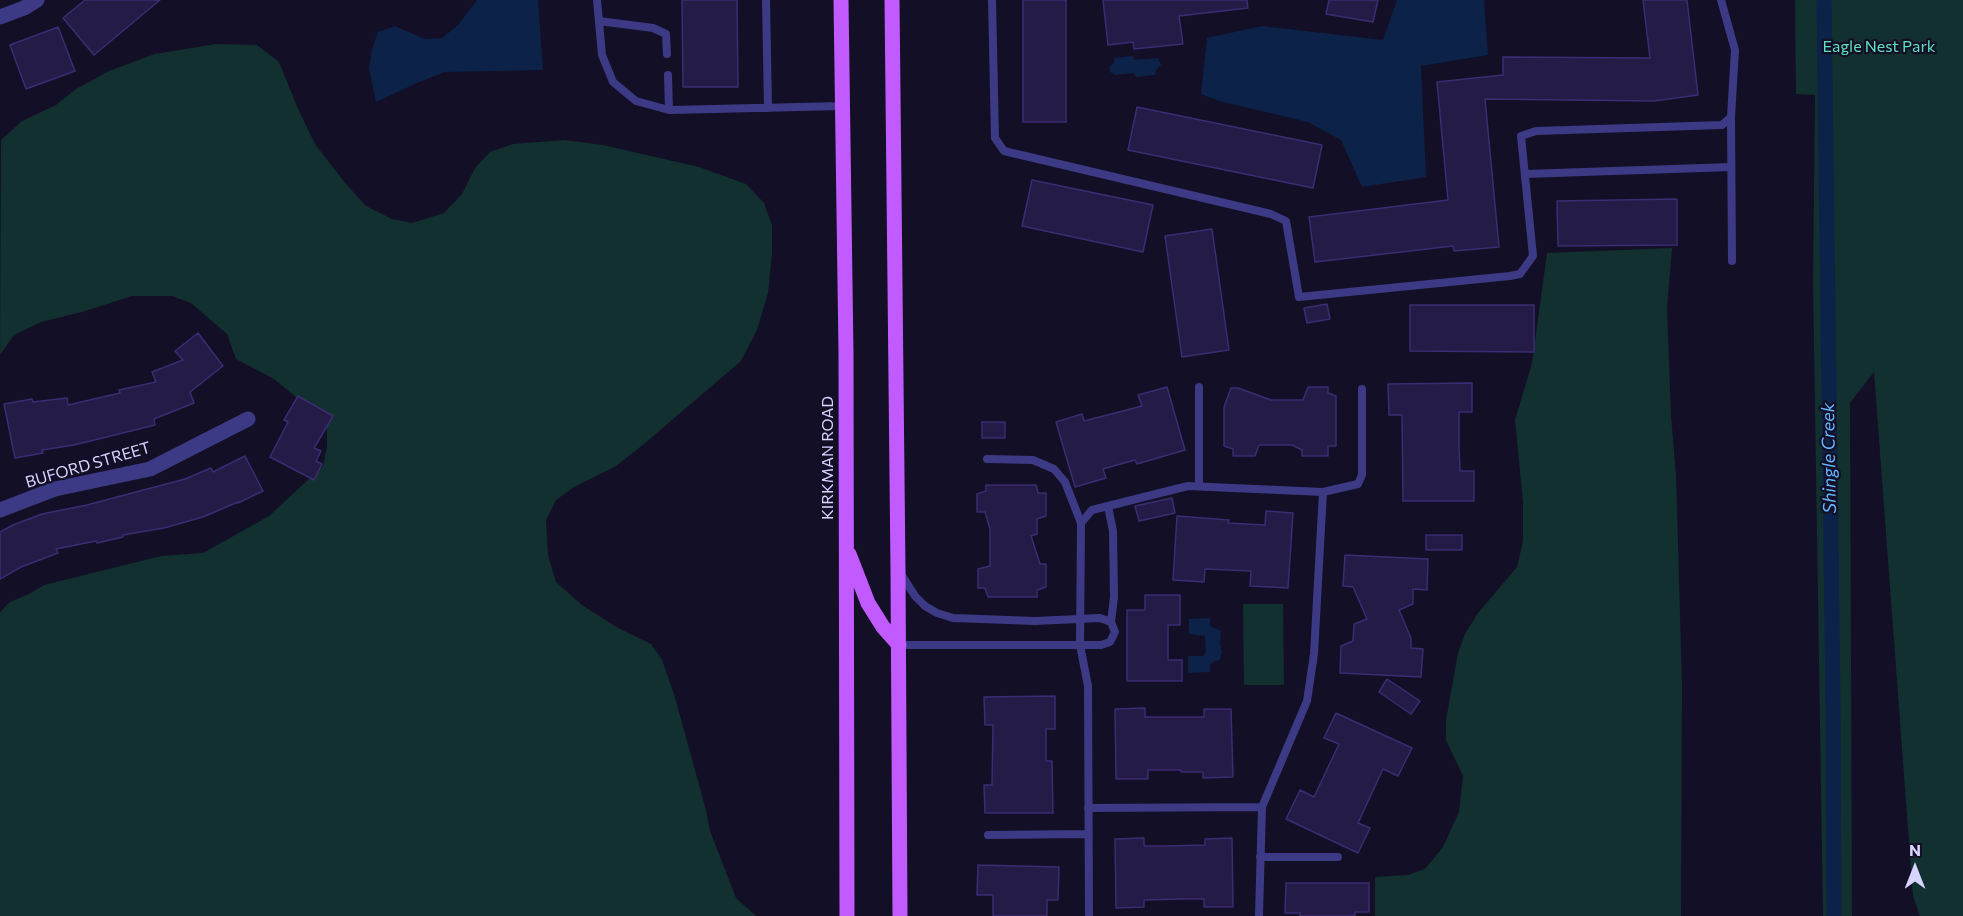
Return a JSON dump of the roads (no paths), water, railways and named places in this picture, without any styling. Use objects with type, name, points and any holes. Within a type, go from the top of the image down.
[{"type":"main road","name":"KIRKMAN ROAD","points":[[841,0],[847,916]]},
{"type":"main road","points":[[892,0],[900,916]]},
{"type":"main road","points":[[846,546],[868,603],[883,627],[899,645]]},
{"type":"street","points":[[0,17],[24,8],[37,0]]},
{"type":"street","name":"BUFORD STREET","points":[[0,510],[55,489],[150,469],[248,419]]},
{"type":"lane","points":[[597,0],[602,55],[613,81],[636,101],[669,110],[843,106]]},
{"type":"lane","points":[[766,0],[768,108]]},
{"type":"lane","points":[[992,0],[995,138],[1004,151],[1271,214],[1287,221],[1299,297],[1520,274],[1533,256],[1521,136],[1536,131],[1722,125],[1731,117]]},
{"type":"lane","points":[[1721,0],[1736,50],[1731,117],[1732,261]]},
{"type":"lane","points":[[598,21],[653,28],[666,34],[667,54]]},
{"type":"lane","points":[[668,75],[669,110]]},
{"type":"lane","points":[[1524,174],[1731,168]]},
{"type":"lane","points":[[1199,387],[1199,486]]},
{"type":"lane","points":[[1081,523],[1092,510],[1188,486],[1323,492],[1358,484],[1362,475],[1362,389]]},
{"type":"lane","points":[[987,459],[1033,460],[1054,469],[1065,482],[1081,523],[1080,645],[1089,686],[1089,916]]},
{"type":"lane","points":[[1259,916],[1262,807],[1307,700],[1314,654],[1323,492]]},
{"type":"lane","points":[[899,645],[1101,645],[1110,642],[1115,632],[1111,622],[1114,597],[1113,531],[1108,506]]},
{"type":"lane","points":[[898,570],[915,596],[925,606],[953,618],[1079,620],[1100,618],[1111,622]]},
{"type":"lane","points":[[1088,808],[1262,807]]},
{"type":"lane","points":[[988,835],[1088,834]]},
{"type":"lane","points":[[1260,857],[1338,857]]},
{"type":"water","points":[[477,0],[538,0],[543,70],[445,72],[376,102],[369,69],[372,49],[378,32],[395,26],[425,39],[442,38],[458,25]]},
{"type":"water","points":[[1397,0],[1484,0],[1488,55],[1421,66],[1426,177],[1362,187],[1341,140],[1308,122],[1219,101],[1201,94],[1207,38],[1262,26],[1383,40]]},
{"type":"water","points":[[1133,56],[1134,60],[1158,58],[1161,65],[1155,75],[1136,77],[1134,73],[1115,75],[1110,72],[1109,67],[1114,62],[1114,58]]},
{"type":"water","points":[[1210,618],[1210,626],[1221,631],[1220,660],[1210,665],[1210,672],[1188,673],[1188,656],[1203,656],[1206,652],[1205,636],[1189,634],[1189,619]]},
{"type":"waterway","name":"Shingle Creek","points":[[1824,0],[1834,916]]},
{"type":"park label","name":"Eagle Nest Park","points":[[1879,47]]}]
